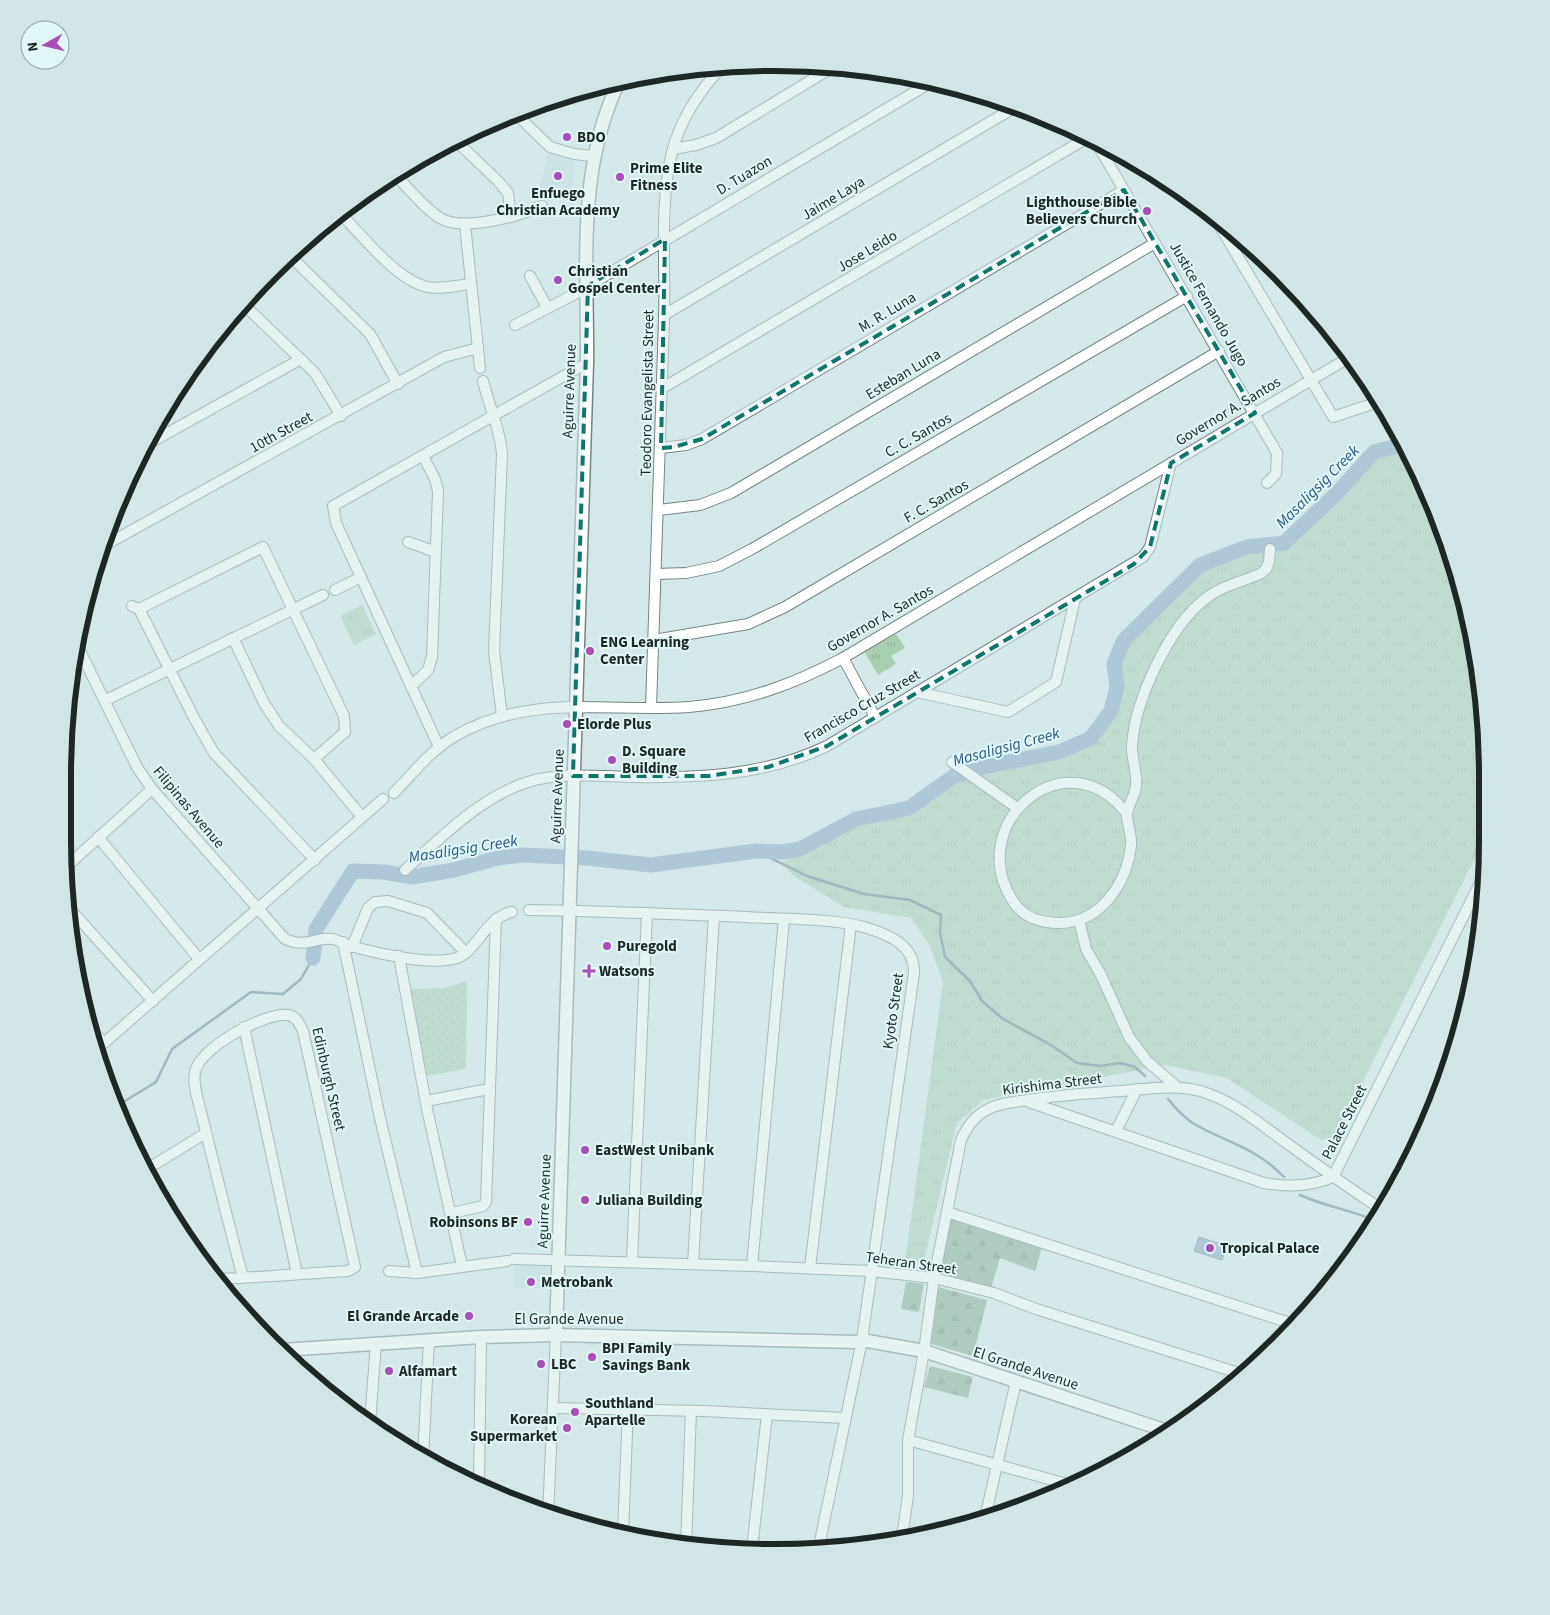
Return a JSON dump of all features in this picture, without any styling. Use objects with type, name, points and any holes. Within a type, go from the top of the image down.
[{"type":"street","points":[[672,149],[696,145],[716,138],[825,73]]},
{"type":"street","name":"Teodoro Evangelista Street","points":[[652,707],[661,448],[665,194],[672,149],[683,122],[698,96],[716,74]]},
{"type":"street","name":"D. Tuazon","points":[[515,325],[588,286],[923,87]]},
{"type":"street","name":"Aguirre Avenue","points":[[548,1506],[559,1260],[574,776],[588,286],[588,202],[593,156],[602,120],[615,90]]},
{"type":"street","name":"Jaime Laya","points":[[664,315],[1008,111]]},
{"type":"street","points":[[522,119],[550,147],[574,154],[593,156]]},
{"type":"street","name":"Jose Leido","points":[[661,389],[1081,142]]},
{"type":"street","points":[[461,146],[508,193],[511,217]]},
{"type":"street","name":"Justice Fernando Jugo","points":[[1102,153],[1277,453],[1276,474],[1268,483]]},
{"type":"street","points":[[400,180],[446,221],[465,224],[511,217],[524,214],[542,206]]},
{"type":"street","name":"M. R. Luna","points":[[661,448],[686,445],[702,439],[1124,190]]},
{"type":"street","points":[[345,218],[397,270],[417,284],[429,288],[471,284]]},
{"type":"street","points":[[465,224],[480,368]]},
{"type":"street","points":[[1225,235],[1333,417],[1372,404]]},
{"type":"street","name":"Esteban Luna","points":[[659,510],[700,505],[731,493],[1155,243]]},
{"type":"street","points":[[295,261],[370,334],[398,384]]},
{"type":"street","points":[[530,276],[546,307]]},
{"type":"street","name":"C. C. Santos","points":[[656,574],[686,573],[719,566],[752,549],[1187,296]]},
{"type":"street","points":[[248,309],[301,359],[324,386],[341,416]]},
{"type":"street","name":"10th Street","points":[[113,538],[341,416],[444,357],[478,348]]},
{"type":"street","name":"F. C. Santos","points":[[654,640],[748,624],[785,607],[1219,352]]},
{"type":"street","points":[[157,440],[301,359]]},
{"type":"street","name":"Governor A. Santos","points":[[394,793],[439,747],[456,736],[502,716],[531,710],[576,706],[688,707],[748,698],[804,679],[843,658],[1343,361]]},
{"type":"street","points":[[439,747],[336,523],[333,506],[586,363]]},
{"type":"street","points":[[483,381],[493,416],[500,432],[502,454],[494,651],[502,716]]},
{"type":"street","points":[[411,686],[428,670],[432,657],[438,491],[436,479],[423,456]]},
{"type":"street","name":"Francisco Cruz Street","points":[[405,870],[470,814],[487,803],[527,783],[574,776],[708,776],[754,770],[795,760],[817,751],[1134,564],[1150,547],[1171,463]]},
{"type":"street","points":[[408,542],[436,552]]},
{"type":"street","points":[[314,760],[344,732],[344,716],[263,547],[136,607],[214,753],[315,860]]},
{"type":"street","points":[[1127,814],[1136,786],[1132,756],[1134,734],[1150,679],[1160,658],[1173,636],[1204,599],[1216,592],[1260,574],[1266,569],[1270,549]]},
{"type":"street","points":[[335,590],[361,577]]},
{"type":"street","points":[[106,700],[323,595]]},
{"type":"street","points":[[917,692],[1008,712],[1056,682],[1075,599]]},
{"type":"street","points":[[233,638],[264,703],[279,726],[314,760],[362,817]]},
{"type":"street","name":"Filipinas Avenue","points":[[82,655],[106,700],[137,767],[152,789],[257,910],[285,939],[298,944],[308,944],[328,939],[347,944]]},
{"type":"street","points":[[843,658],[875,717]]},
{"type":"street","points":[[956,764],[1017,808]]},
{"type":"street","points":[[1072,784],[1092,787],[1106,793],[1118,802],[1127,814],[1131,828],[1131,845],[1127,865],[1120,884],[1109,900],[1093,914],[1079,920],[1062,923],[1036,920],[1024,914],[1007,888],[1000,859],[1004,834],[1017,808],[1025,799],[1043,788],[1072,784]]},
{"type":"street","points":[[72,861],[152,789]]},
{"type":"street","points":[[100,1039],[104,1043],[383,799]]},
{"type":"street","points":[[98,837],[199,959]]},
{"type":"street","name":"Palace Street","points":[[1025,1101],[1116,1130],[1264,1183],[1314,1184],[1333,1177],[1477,890]]},
{"type":"street","points":[[417,1273],[378,1109],[347,944],[368,908],[376,902],[388,901],[428,913],[466,952]]},
{"type":"street","name":"Kyoto Street","points":[[529,910],[647,913],[851,924],[866,928],[907,948],[914,964],[870,1271],[863,1343],[845,1418],[820,1542]]},
{"type":"street","points":[[347,944],[398,956],[444,960],[458,957],[466,952],[496,919],[512,912]]},
{"type":"street","points":[[632,1261],[647,913]]},
{"type":"street","points":[[76,915],[153,1001]]},
{"type":"street","points":[[693,1263],[714,916]]},
{"type":"street","points":[[452,1213],[483,1206],[486,1202],[496,919]]},
{"type":"street","points":[[752,1266],[784,919]]},
{"type":"street","points":[[1079,920],[1086,949],[1101,975],[1129,1037],[1147,1061],[1178,1087]]},
{"type":"street","points":[[810,1268],[851,924]]},
{"type":"street","points":[[398,956],[426,1101],[452,1213],[462,1266]]},
{"type":"street","name":"Edinburgh Street","points":[[243,1278],[206,1133],[195,1083],[195,1071],[200,1062],[244,1027],[272,1018],[290,1015],[296,1018],[303,1031],[355,1264],[353,1270],[297,1274]]},
{"type":"street","points":[[226,1279],[297,1274],[244,1027]]},
{"type":"street","name":"Kirishima Street","points":[[903,1532],[908,1496],[908,1440],[924,1351],[934,1278],[961,1140],[967,1126],[978,1114],[988,1108],[1071,1094],[1178,1087],[1202,1091],[1224,1101],[1250,1117],[1376,1205]]},
{"type":"street","points":[[426,1101],[489,1089]]},
{"type":"street","points":[[1116,1130],[1137,1090]]},
{"type":"street","points":[[153,1167],[206,1133]]},
{"type":"street","points":[[947,1212],[1287,1322]]},
{"type":"street","name":"Teheran Street","points":[[389,1271],[417,1273],[510,1260],[559,1260],[810,1268],[870,1271],[934,1278],[994,1293],[1036,1309],[1235,1372]]},
{"type":"street","name":"El Grande Avenue","points":[[290,1349],[481,1337],[556,1335],[863,1343],[924,1351],[1159,1429]]},
{"type":"street","points":[[479,1478],[481,1337]]},
{"type":"street","points":[[423,1449],[429,1340]]},
{"type":"street","points":[[369,1414],[376,1343]]},
{"type":"street","points":[[987,1511],[1016,1381]]},
{"type":"street","points":[[553,1408],[691,1411],[845,1418]]},
{"type":"street","points":[[624,1527],[628,1409]]},
{"type":"street","points":[[686,1538],[691,1411]]},
{"type":"street","points":[[753,1543],[767,1414]]},
{"type":"street","points":[[908,1440],[1061,1483]]},
{"type":"highlighted area","points":[[1124,190],[1255,413],[1171,463],[1150,547],[1134,564],[827,746],[768,767],[708,776],[573,776],[588,286],[665,239],[661,448],[674,447],[702,439]]},
{"type":"shaded area","name":"Enfuego Christian Academy","points":[[548,154],[575,161],[572,196],[541,197],[538,191]]},
{"type":"shaded area","name":"Metrobank","points":[[514,1264],[548,1265],[549,1288],[514,1288]]},
{"type":"green space","points":[[1396,446],[1425,506],[1455,593],[1473,683],[1479,775],[1479,851],[1335,1137],[1321,1140],[1227,1078],[1165,1065],[984,1100],[957,1123],[923,1264],[905,1263],[943,982],[930,946],[911,918],[844,907],[795,877],[781,863],[858,825],[912,813],[954,776],[983,767],[1059,752],[1091,738],[1111,711],[1117,687],[1114,664],[1124,640],[1200,565],[1247,547],[1284,543],[1337,493],[1374,452]]},
{"type":"green space","points":[[362,605],[376,634],[354,645],[340,616]]},
{"type":"green space","points":[[895,632],[905,648],[891,656],[896,664],[878,675],[864,651]]},
{"type":"green space","points":[[467,981],[466,1069],[426,1076],[411,989],[444,988]]},
{"type":"green space","points":[[951,1219],[1042,1247],[1035,1271],[1000,1258],[991,1288],[939,1273]]},
{"type":"green space","points":[[906,1282],[924,1284],[919,1312],[901,1309]]},
{"type":"green space","points":[[938,1287],[987,1300],[973,1356],[931,1344]]},
{"type":"green space","points":[[930,1366],[973,1377],[968,1398],[924,1387]]},
{"type":"water","name":"Tropical Palace","points":[[1199,1237],[1227,1246],[1222,1260],[1194,1251]]},
{"type":"waterway","name":"Masaligsig Creek","points":[[313,958],[316,929],[353,871],[384,872],[412,877],[454,870],[498,858],[523,855],[587,858],[651,865],[756,851],[783,852],[800,849],[856,819],[909,808],[954,776],[983,767],[1059,752],[1091,738],[1111,711],[1117,687],[1114,664],[1124,640],[1200,565],[1247,547],[1284,543],[1337,493],[1374,452],[1396,446]]},
{"type":"waterway","name":"Masaligsig Creek","points":[[756,851],[807,876],[864,894],[910,900],[941,915],[940,933],[945,957],[970,981],[982,1001],[1003,1019],[1051,1045],[1077,1063],[1100,1066],[1120,1063],[1135,1067],[1145,1076]]},
{"type":"waterway","name":"Masaligsig Creek","points":[[123,1102],[156,1082],[172,1049],[251,992],[283,994],[301,979],[313,958]]},
{"type":"waterway","name":"Masaligsig Creek","points":[[1168,1099],[1192,1123],[1253,1153],[1274,1167],[1284,1177]]},
{"type":"waterway","name":"Masaligsig Creek","points":[[1300,1195],[1368,1218]]},
{"type":"place","name":"BDO","points":[[567,137]]},
{"type":"place","name":"Enfuego Christian Academy","points":[[558,176]]},
{"type":"place","name":"Prime Elite Fitness","points":[[620,177]]},
{"type":"place","name":"Lighthouse Bible Believers Church","points":[[1147,211]]},
{"type":"place","name":"Christian Gospel Center","points":[[558,280]]},
{"type":"place","name":"ENG Learning Center","points":[[590,651]]},
{"type":"place","name":"Elorde Plus","points":[[567,724]]},
{"type":"place","name":"D. Square Building","points":[[612,760]]},
{"type":"place","name":"Puregold","points":[[607,946]]},
{"type":"place","name":"Watsons","points":[[589,971]]},
{"type":"place","name":"EastWest Unibank","points":[[585,1150]]},
{"type":"place","name":"Juliana Building","points":[[585,1200]]},
{"type":"place","name":"Robinsons BF","points":[[528,1222]]},
{"type":"place","name":"Tropical Palace","points":[[1210,1248]]},
{"type":"place","name":"Metrobank","points":[[531,1282]]},
{"type":"place","name":"El Grande Arcade","points":[[469,1316]]},
{"type":"place","name":"BPI Family Savings Bank","points":[[592,1357]]},
{"type":"place","name":"LBC","points":[[541,1364]]},
{"type":"place","name":"Alfamart","points":[[389,1371]]},
{"type":"place","name":"Southland Apartelle","points":[[575,1412]]},
{"type":"place","name":"Korean Supermarket","points":[[567,1428]]}]
